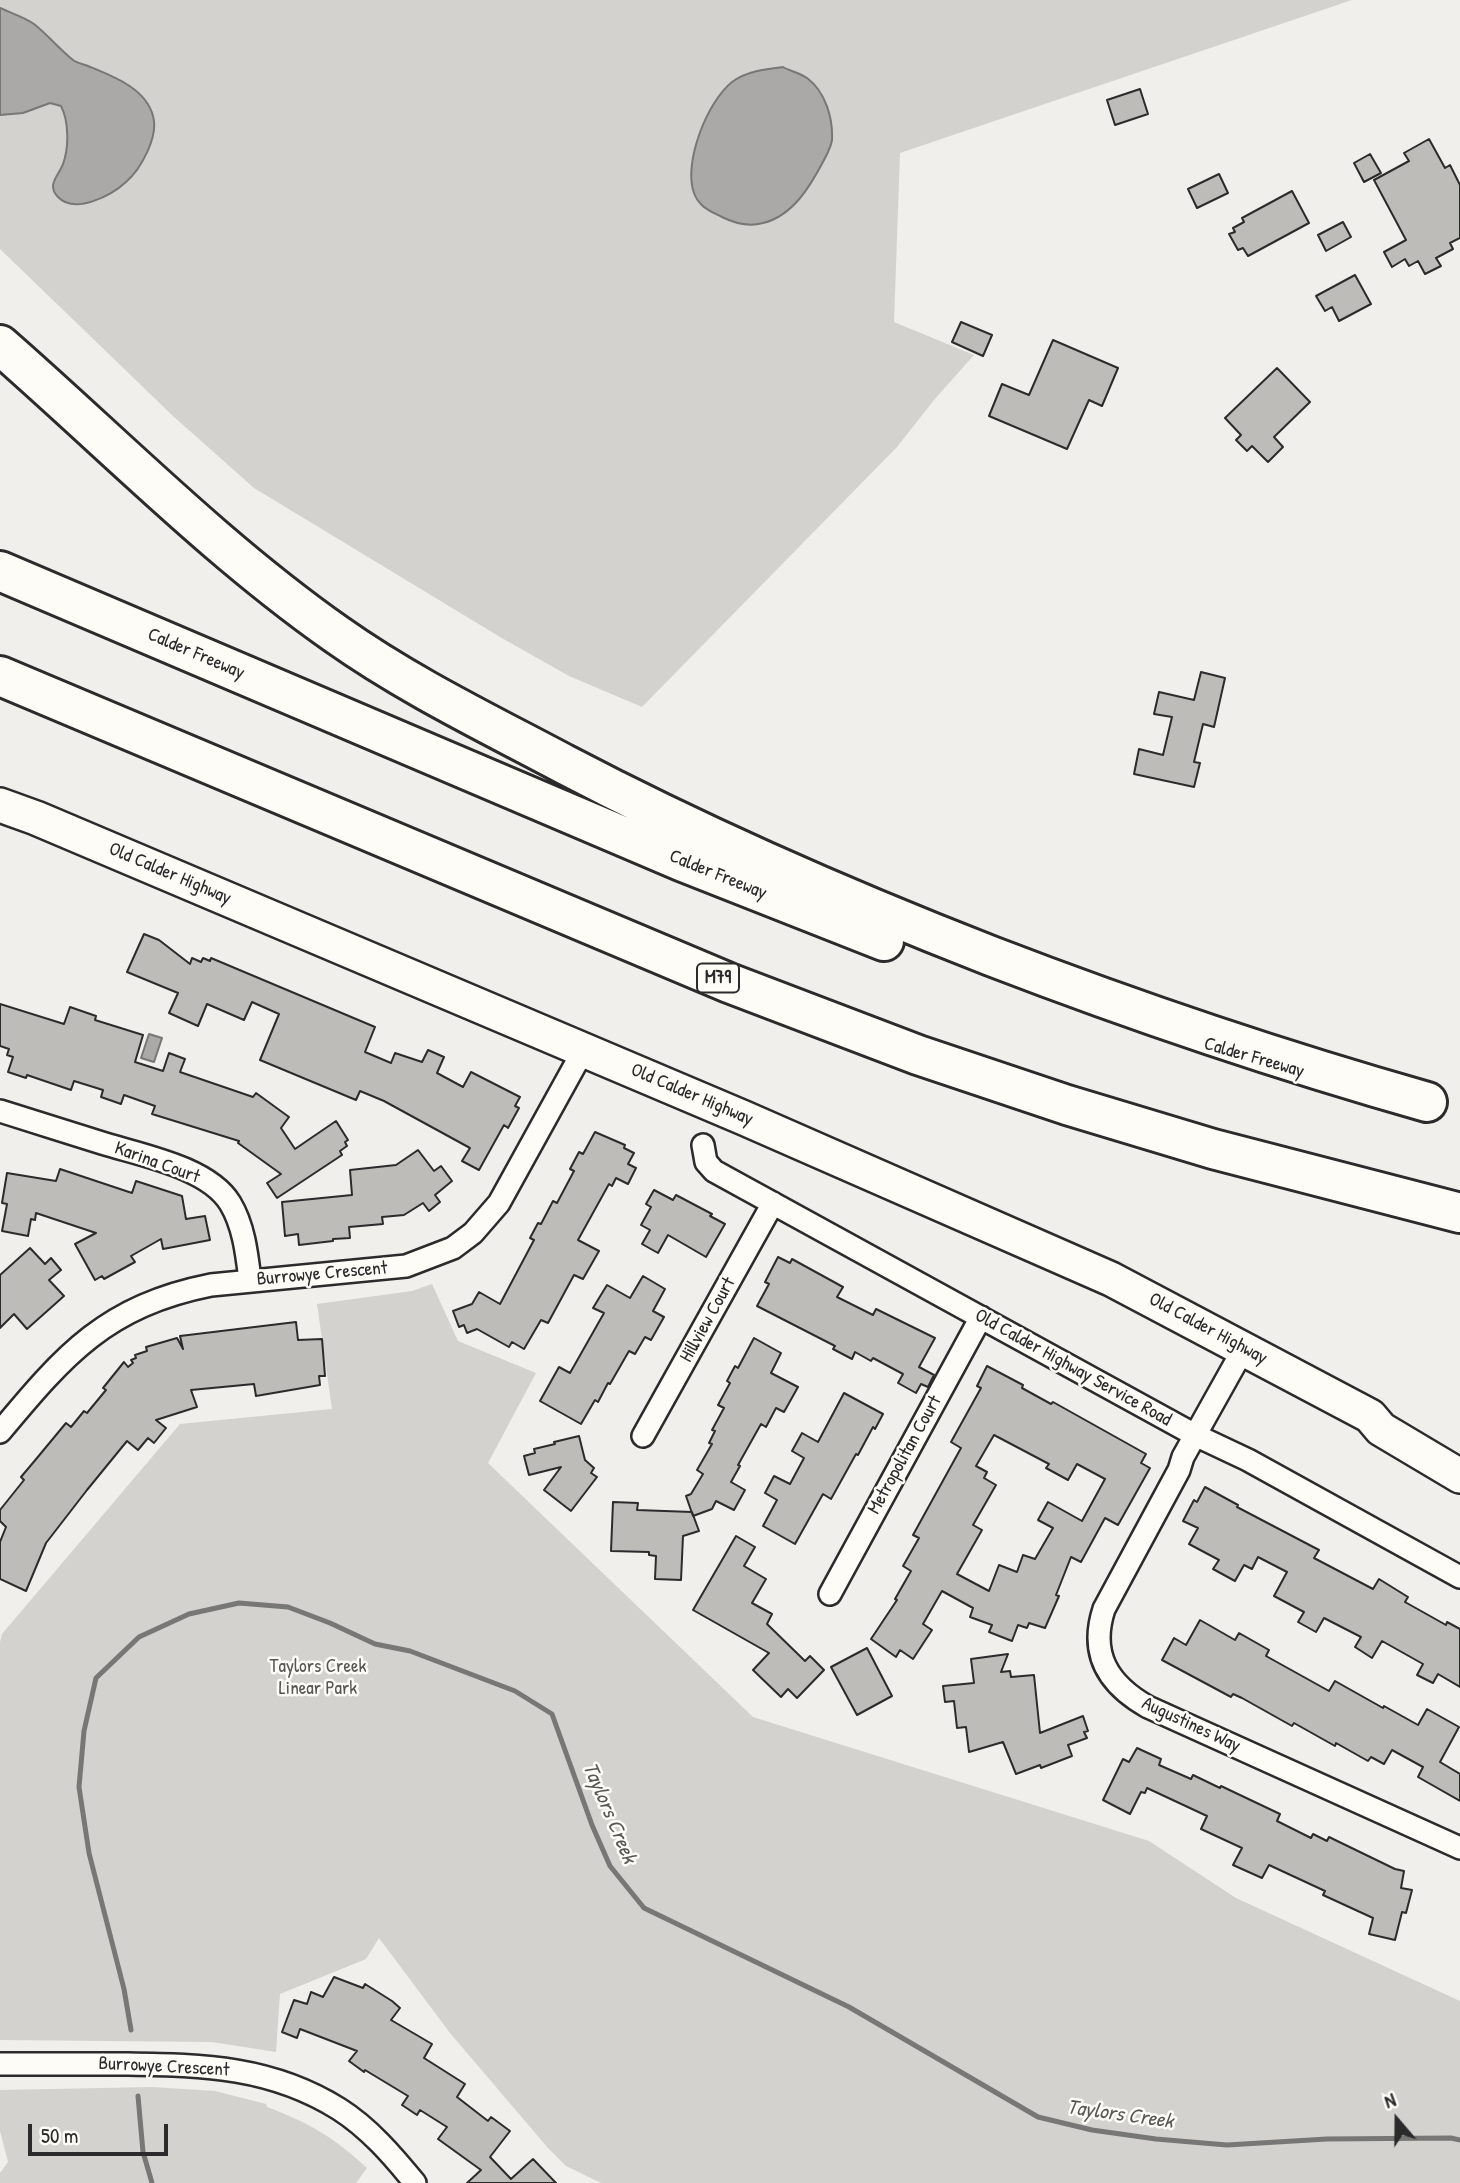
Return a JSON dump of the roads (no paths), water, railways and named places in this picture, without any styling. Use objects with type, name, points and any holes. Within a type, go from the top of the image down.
[{"type":"highway","points":[[0,345],[218,542],[280,593],[340,637],[477,718],[619,793],[793,875],[915,926],[1112,1002],[1319,1072],[1443,1106]]},
{"type":"highway","name":"Calder Freeway","points":[[0,571],[681,861],[910,951],[1024,992],[1232,1053],[1443,1106]]},
{"type":"highway","name":"M79","points":[[0,676],[729,983],[906,1050],[1044,1098],[1200,1146],[1460,1213]]},
{"type":"main road","name":"Old Calder Highway","points":[[0,805],[584,1049],[1111,1279],[1370,1416],[1381,1429],[1460,1476]]},
{"type":"main road","name":"Old Calder Highway","points":[[1370,1416],[1389,1416],[1418,1431],[1460,1459]]},
{"type":"street","name":"Burrowye Crescent","points":[[0,1433],[43,1380],[70,1352],[106,1324],[147,1303],[180,1291],[250,1280],[406,1266],[431,1259],[453,1248],[473,1233],[499,1203],[584,1049]]},
{"type":"street","name":"Karina Court","points":[[0,1111],[180,1167],[218,1189],[230,1203],[238,1221],[247,1254],[250,1280]]},
{"type":"street","name":"Old Calder Highway Service Road","points":[[703,1144],[706,1162],[713,1171],[1460,1577]]},
{"type":"street","name":"Hillview Court","points":[[643,1436],[773,1203]]},
{"type":"street","name":"Metropolitan Court","points":[[830,1594],[981,1317]]},
{"type":"street","name":"Augustines Way","points":[[1244,1348],[1104,1609],[1099,1624],[1099,1639],[1111,1678],[1131,1697],[1148,1707],[1460,1848]]},
{"type":"street","name":"Burrowye Crescent","points":[[0,2064],[205,2066],[264,2076],[308,2092],[339,2109],[377,2140],[415,2183]]},
{"type":"waterway","name":"Taylors Creek","points":[[131,2030],[124,1989],[89,1853],[79,1787],[84,1731],[96,1678],[139,1637],[189,1614],[239,1603],[288,1607],[375,1644],[410,1651],[515,1691],[552,1714],[592,1825],[610,1866],[644,1908],[849,2007],[1038,2117],[1092,2130],[1227,2145],[1327,2139],[1460,2140]]},
{"type":"waterway","name":"Taylors Creek","points":[[138,2096],[143,2152],[152,2183]]},
{"type":"park label","name":"Taylors Creek Linear Park","points":[[318,1678]]}]
